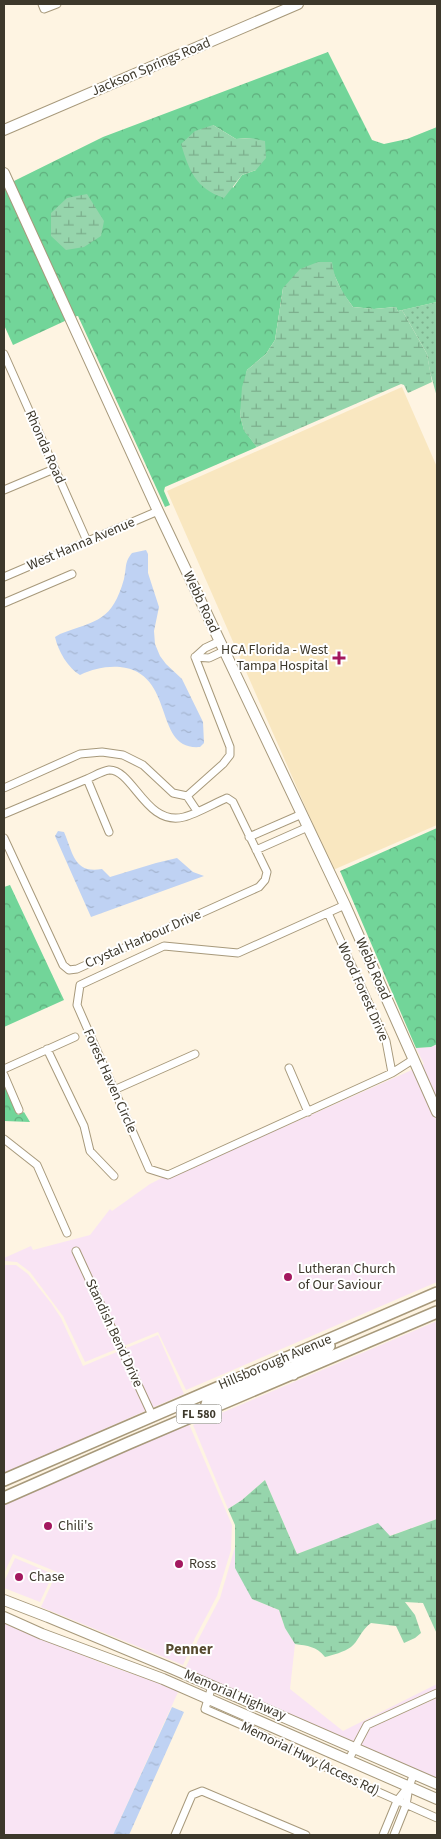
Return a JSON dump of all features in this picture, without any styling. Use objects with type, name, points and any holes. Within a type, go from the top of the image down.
[{"type":"main road","name":"Hillsborough Avenue","points":[[4,1480],[437,1293]]},
{"type":"main road","name":"Hillsborough Avenue","points":[[4,1498],[437,1312]]},
{"type":"main road","points":[[346,1351],[349,1343],[384,1326],[384,1316]]},
{"type":"main road","points":[[293,1374],[297,1362],[333,1344],[348,1331]]},
{"type":"main road","points":[[206,1411],[208,1401],[282,1369],[286,1358]]},
{"type":"main road","points":[[129,1443],[138,1429],[182,1410],[190,1399]]},
{"type":"main road","points":[[61,1454],[69,1470]]},
{"type":"street","points":[[43,7],[57,4]]},
{"type":"street","name":"Jackson Springs Road","points":[[4,130],[298,4]]},
{"type":"street","name":"Webb Road","points":[[4,173],[158,511],[345,905],[437,1112]]},
{"type":"street","name":"Rhonda Road","points":[[4,354],[87,541]]},
{"type":"street","points":[[4,490],[54,469]]},
{"type":"street","name":"West Hanna Avenue","points":[[4,577],[158,511]]},
{"type":"street","points":[[4,603],[72,574]]},
{"type":"street","points":[[187,796],[223,764],[230,755],[230,747],[195,657],[204,648],[222,646]]},
{"type":"street","points":[[4,788],[80,754],[102,752],[123,754],[143,765],[173,793],[187,796],[197,811]]},
{"type":"street","name":"Crystal Harbour Drive","points":[[4,814],[110,770],[118,772],[157,812],[167,817],[184,817],[227,798],[233,802],[267,872],[265,880],[259,887],[77,969],[69,970],[63,965],[4,838]]},
{"type":"street","points":[[87,779],[109,832]]},
{"type":"street","points":[[249,837],[302,814]]},
{"type":"street","points":[[256,850],[308,827]]},
{"type":"street","name":"Forest Haven Circle","points":[[345,905],[238,953],[164,946],[80,985],[77,1005],[149,1170],[168,1175],[392,1073],[414,1059]]},
{"type":"street","name":"Wood Forest Drive","points":[[328,913],[386,1041],[392,1073]]},
{"type":"street","points":[[4,1069],[75,1037]]},
{"type":"street","points":[[47,1049],[84,1126],[90,1151],[114,1176]]},
{"type":"street","points":[[114,1090],[195,1054]]},
{"type":"street","points":[[289,1068],[308,1112]]},
{"type":"street","points":[[4,1075],[19,1110]]},
{"type":"street","points":[[4,1139],[37,1164],[67,1233]]},
{"type":"street","name":"Standish Bend Drive","points":[[76,1251],[152,1415]]},
{"type":"street","name":"Memorial Highway","points":[[4,1600],[104,1639],[437,1784]]},
{"type":"street","name":"Memorial Highway","points":[[4,1617],[42,1634],[163,1678],[437,1799]]},
{"type":"street","points":[[94,1653],[104,1639]]},
{"type":"street","points":[[207,1698],[212,1686]]},
{"type":"street","points":[[349,1759],[367,1724],[437,1693]]},
{"type":"street","name":"Memorial Hwy (Access Rd)","points":[[207,1698],[205,1709],[244,1726],[347,1778],[437,1818]]},
{"type":"street","points":[[383,1835],[397,1801],[408,1787],[414,1773]]},
{"type":"street","points":[[394,1835],[406,1805],[408,1787]]},
{"type":"street","points":[[175,1835],[192,1796],[202,1791],[306,1835]]},
{"type":"shaded area","name":"HCA Florida - West Tampa Hospital","points":[[402,387],[437,467],[437,825],[333,870],[167,491]]},
{"type":"shaded area","points":[[437,1044],[437,1104],[420,1066],[424,1064],[416,1048],[431,1047]]},
{"type":"shaded area","points":[[414,1069],[437,1121],[437,1282],[186,1390],[158,1332],[85,1362],[63,1316],[30,1272],[17,1262],[4,1261],[4,1258],[31,1246],[33,1250],[90,1235],[110,1209],[112,1211],[150,1184],[258,1129],[269,1126],[284,1127]]},
{"type":"shaded area","points":[[4,1265],[16,1265],[28,1274],[51,1303],[61,1318],[83,1366],[158,1335],[184,1394],[4,1473]]},
{"type":"shaded area","points":[[437,1321],[437,1519],[389,1536],[323,1544],[297,1554],[265,1480],[242,1500],[228,1509],[193,1425]]},
{"type":"shaded area","points":[[189,1424],[232,1525],[231,1550],[217,1596],[183,1665],[41,1607],[57,1572],[13,1554],[4,1574],[4,1504]]},
{"type":"shaded area","points":[[235,1547],[252,1599],[279,1610],[285,1628],[295,1644],[290,1689],[343,1731],[437,1684],[437,1689],[366,1721],[353,1742],[182,1668],[186,1667],[220,1598]]},
{"type":"shaded area","points":[[15,1558],[53,1574],[40,1602],[4,1588],[4,1582]]},
{"type":"shaded area","points":[[4,1622],[104,1664],[179,1690],[113,1835],[4,1835]]},
{"type":"shaded area","points":[[437,1698],[437,1780],[360,1745],[370,1728]]},
{"type":"green space","points":[[328,52],[372,140],[384,144],[407,139],[437,127],[437,302],[398,311],[396,307],[374,309],[353,307],[342,292],[334,274],[283,288],[275,340],[266,354],[247,370],[240,415],[244,430],[257,447],[165,487],[164,491],[170,505],[165,507],[78,316],[73,317],[12,182],[103,137]],"holes":[[[213,125],[236,139],[251,138],[256,170],[242,175],[233,188]]]},
{"type":"green space","points":[[213,125],[236,139],[251,138],[265,141],[266,158],[256,170],[242,175],[224,198],[206,189],[195,177],[190,170],[181,144],[195,131]]},
{"type":"green space","points":[[6,186],[67,320],[13,345],[4,325],[4,187]]},
{"type":"green space","points":[[87,194],[104,221],[101,236],[84,247],[66,250],[51,236],[51,213],[67,198]]},
{"type":"green space","points":[[318,262],[332,262],[342,291],[353,307],[374,309],[396,307],[398,311],[402,310],[427,354],[432,382],[408,393],[404,385],[401,384],[257,447],[244,431],[240,415],[242,387],[247,370],[266,354],[275,340],[283,288],[300,269]]},
{"type":"green space","points":[[437,302],[437,397],[427,354],[402,310]]},
{"type":"green space","points":[[437,828],[437,1044],[431,1047],[416,1048],[340,871]]},
{"type":"green space","points":[[10,885],[64,1000],[4,1027],[4,887]]},
{"type":"green space","points":[[4,1084],[18,1115],[24,1112],[30,1122],[4,1121]]},
{"type":"green space","points":[[265,1480],[297,1554],[378,1523],[390,1536],[437,1519],[437,1634],[423,1603],[405,1602],[415,1615],[421,1633],[404,1643],[396,1626],[371,1623],[351,1647],[325,1657],[315,1649],[295,1644],[285,1628],[279,1610],[252,1599],[235,1568],[235,1525],[228,1509],[242,1500]]},
{"type":"water","points":[[146,550],[148,554],[148,573],[159,607],[154,631],[155,644],[166,664],[182,679],[203,722],[204,743],[200,747],[185,745],[175,737],[158,696],[150,683],[138,672],[120,667],[109,667],[80,675],[68,664],[56,642],[55,637],[60,634],[94,622],[108,611],[119,593],[129,556],[132,553]]},
{"type":"water","points":[[58,831],[64,832],[80,865],[93,870],[102,869],[110,877],[177,858],[193,872],[204,876],[91,917],[55,836]]},
{"type":"water","points":[[172,1707],[184,1712],[129,1835],[113,1835]]},
{"type":"place","name":"HCA Florida - West Tampa Hospital","points":[[339,658]]},
{"type":"place","name":"Lutheran Church of Our Saviour","points":[[288,1277]]},
{"type":"place","name":"Chili's","points":[[48,1526]]},
{"type":"place","name":"Ross","points":[[179,1564]]},
{"type":"place","name":"Chase","points":[[19,1577]]},
{"type":"district","name":"Penner","points":[[189,1649]]}]
